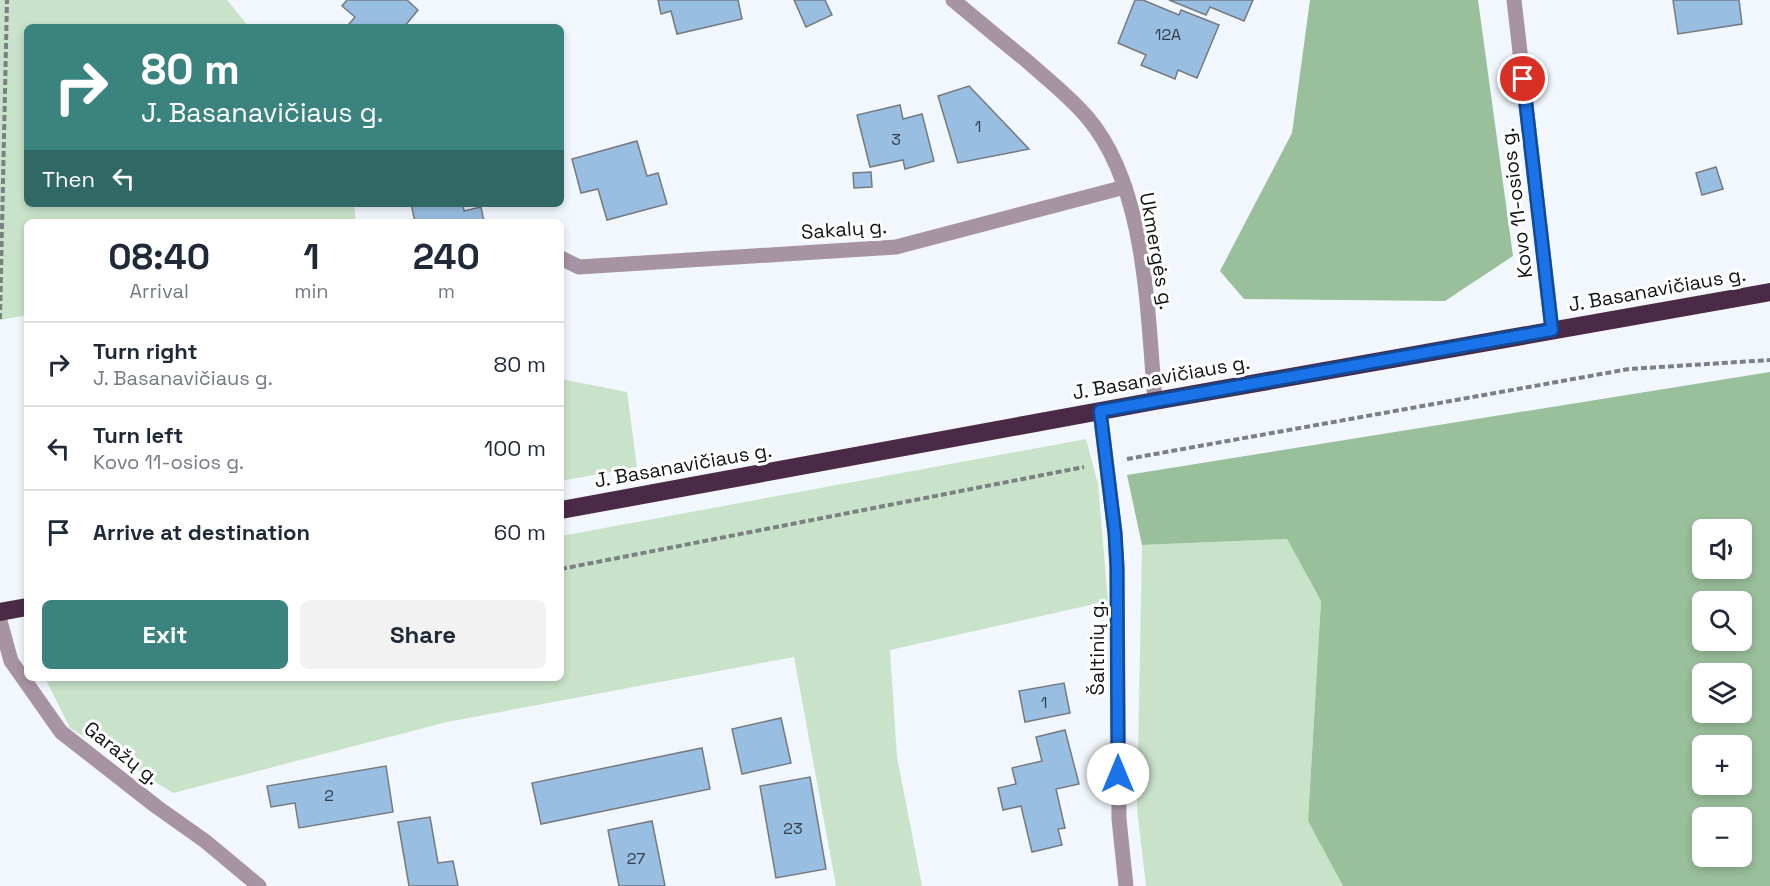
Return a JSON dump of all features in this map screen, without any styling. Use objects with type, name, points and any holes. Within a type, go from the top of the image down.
[{"type":"highway","name":"J. Basanavičiaus g.","points":[[564,509],[1155,401],[1770,292]]},
{"type":"highway","points":[[0,612],[24,608]]},
{"type":"street","name":"Ukmergės g.","points":[[953,0],[1052,83],[1087,117],[1110,150],[1125,187],[1138,239],[1155,401]]},
{"type":"street","name":"Kovo 11-osios g.","points":[[1514,0],[1552,330]]},
{"type":"street","name":"Sakalų g.","points":[[564,260],[579,267],[896,247],[1125,187]]},
{"type":"street","name":"Šaltinių g.","points":[[1100,411],[1117,567],[1119,819],[1126,886]]},
{"type":"street","name":"Garažų g.","points":[[0,621],[11,661],[24,679]]},
{"type":"street","name":"Garažų g.","points":[[25,681],[61,732],[157,807],[205,841],[259,886]]},
{"type":"path","points":[[0,319],[7,0]]},
{"type":"path","points":[[564,568],[1107,462],[1629,369],[1770,360]]},
{"type":"green space","points":[[0,0],[227,0],[247,24],[24,24],[24,207],[354,207],[356,219],[24,219],[24,316],[0,320]]},
{"type":"green space","points":[[1310,0],[1478,0],[1513,256],[1445,301],[1244,299],[1220,271],[1292,133]]},
{"type":"green space","points":[[1770,372],[1770,886],[1343,886],[1308,821],[1321,601],[1287,539],[1142,545],[1127,475]]},
{"type":"green space","points":[[564,380],[627,392],[637,467],[564,480]]},
{"type":"green space","points":[[1086,439],[1098,484],[1108,601],[890,650],[897,757],[922,886],[836,886],[794,657],[447,722],[173,793],[70,728],[46,681],[564,681],[564,535]]},
{"type":"green space","points":[[1287,539],[1321,601],[1308,821],[1343,886],[1146,886],[1137,809],[1142,545]]},
{"type":"building","points":[[347,0],[407,0],[418,10],[406,24],[349,24],[355,17],[342,6]]},
{"type":"building","points":[[658,0],[738,0],[742,19],[677,34],[671,11],[661,14]]},
{"type":"building","points":[[794,0],[825,0],[832,15],[806,27]]},
{"type":"building","points":[[1135,0],[1143,0],[1179,15],[1181,10],[1219,25],[1197,78],[1178,70],[1175,79],[1141,65],[1146,55],[1118,43]]},
{"type":"building","points":[[1169,0],[1253,0],[1244,21],[1210,7],[1206,15]]},
{"type":"building","points":[[1673,0],[1739,0],[1742,24],[1678,34]]},
{"type":"building","points":[[969,86],[1029,149],[958,163],[938,96]]},
{"type":"building","points":[[900,105],[903,119],[922,114],[934,161],[905,169],[903,160],[870,167],[857,115]]},
{"type":"building","points":[[637,141],[647,176],[658,173],[667,204],[607,220],[598,189],[581,193],[572,159]]},
{"type":"building","points":[[1716,167],[1723,189],[1702,195],[1696,173]]},
{"type":"building","points":[[871,172],[872,187],[854,188],[853,173]]},
{"type":"building","points":[[412,207],[463,207],[464,211],[481,207],[483,219],[414,219]]},
{"type":"building","points":[[1064,683],[1070,713],[1025,722],[1019,691]]},
{"type":"building","points":[[781,718],[791,763],[742,774],[732,729]]},
{"type":"building","points":[[1065,730],[1079,784],[1056,789],[1065,828],[1058,829],[1062,845],[1032,852],[1021,806],[1003,810],[998,788],[1016,784],[1012,768],[1042,761],[1036,737]]},
{"type":"building","points":[[702,748],[710,789],[541,824],[532,783]]},
{"type":"building","points":[[386,766],[393,812],[299,828],[295,803],[271,807],[267,786]]},
{"type":"building","points":[[810,777],[826,869],[776,878],[760,786]]},
{"type":"building","points":[[430,817],[438,863],[453,861],[458,886],[409,886],[398,822]]},
{"type":"building","points":[[652,821],[665,886],[619,886],[608,830]]},
{"type":"route","points":[[1118,774],[1117,567],[1100,411],[1552,330],[1523,79]]}]
